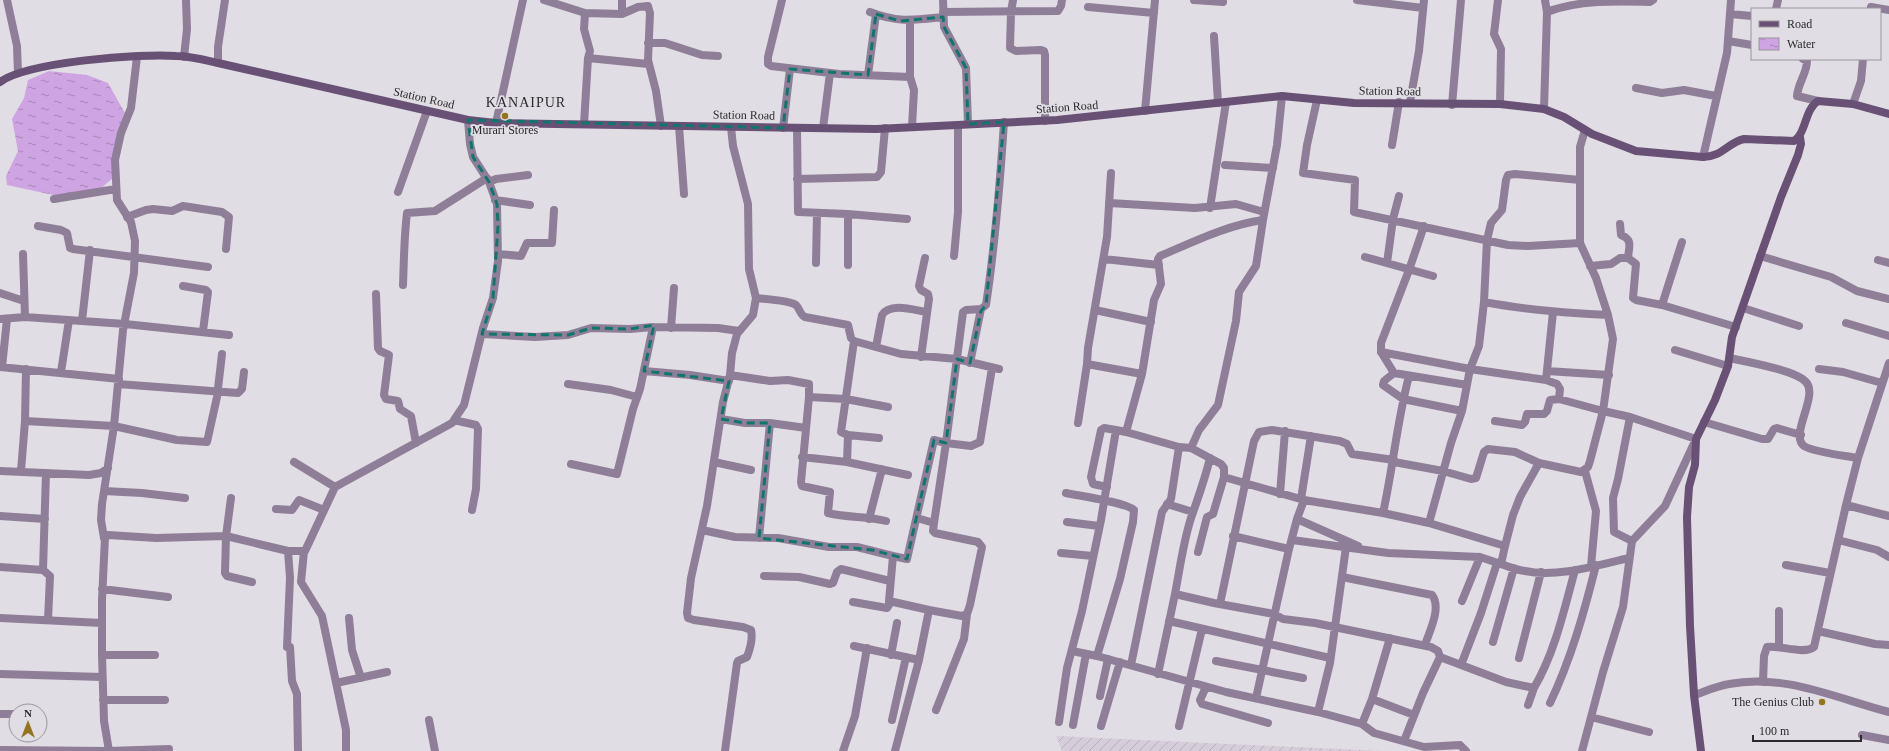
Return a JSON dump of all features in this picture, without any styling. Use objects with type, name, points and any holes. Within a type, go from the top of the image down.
[{"type":"main road","name":"Station Road","points":[[0,82],[18,73],[84,60],[137,57],[184,57],[215,62],[468,120],[496,123],[784,128],[885,128],[1045,121],[1282,96],[1354,103],[1410,102],[1452,105],[1500,104],[1544,109],[1564,117],[1585,130],[1636,151],[1703,157],[1714,156],[1738,141],[1744,139],[1788,142],[1794,141],[1800,137]]},
{"type":"main road","points":[[1701,751],[1694,695],[1690,626],[1687,517],[1689,487],[1695,465],[1696,439],[1715,400],[1729,362],[1732,338],[1760,256],[1798,155],[1801,144],[1800,137],[1812,106],[1818,101],[1853,104],[1889,114]]},
{"type":"street","points":[[7,0],[17,46],[18,73]]},
{"type":"street","points":[[184,57],[187,29],[186,0]]},
{"type":"street","points":[[215,62],[225,0]]},
{"type":"street","points":[[496,123],[505,75],[523,0]]},
{"type":"street","points":[[544,0],[585,13],[622,14],[638,7],[648,6],[650,13],[648,64],[656,91],[661,126]]},
{"type":"street","points":[[622,0],[622,14]]},
{"type":"street","points":[[782,0],[768,61],[771,66],[830,73],[910,77]]},
{"type":"street","points":[[943,0],[944,27],[966,68],[968,124]]},
{"type":"street","points":[[1013,0],[1010,12],[1010,48],[1016,51],[1037,49],[1044,51],[1046,63],[1045,121]]},
{"type":"street","points":[[868,75],[873,13],[900,21],[943,15],[1058,11],[1062,0]]},
{"type":"street","points":[[1145,111],[1155,0]]},
{"type":"street","points":[[1194,0],[1223,2]]},
{"type":"street","points":[[1357,0],[1423,4],[1419,51],[1410,102]]},
{"type":"street","points":[[1452,105],[1461,0]]},
{"type":"street","points":[[1498,0],[1494,34],[1501,49],[1500,104]]},
{"type":"street","points":[[1544,109],[1548,12],[1545,0]]},
{"type":"street","points":[[1548,12],[1570,3],[1620,1],[1650,2],[1653,0]]},
{"type":"street","points":[[1703,157],[1727,53],[1731,0]]},
{"type":"street","points":[[1872,5],[1889,10]]},
{"type":"street","points":[[1088,7],[1154,13]]},
{"type":"street","points":[[584,124],[588,58],[590,51],[584,30],[585,13]]},
{"type":"street","points":[[1730,14],[1751,16]]},
{"type":"street","points":[[910,20],[910,77],[914,90],[912,127]]},
{"type":"street","points":[[1210,208],[1222,102],[1214,36]]},
{"type":"street","points":[[1728,40],[1751,45]]},
{"type":"street","points":[[648,43],[665,43],[702,55],[718,56]]},
{"type":"street","points":[[109,751],[104,721],[102,677],[102,589],[104,538],[101,520],[114,426],[124,324],[134,273],[135,241],[131,222],[117,200],[115,160],[121,134],[131,108],[137,57]]},
{"type":"street","points":[[588,58],[648,64]]},
{"type":"street","points":[[1805,60],[1807,61],[1807,67],[1798,88],[1798,96],[1818,101]]},
{"type":"street","points":[[1853,104],[1861,81],[1863,60]]},
{"type":"street","points":[[784,128],[790,69]]},
{"type":"street","points":[[823,128],[830,73]]},
{"type":"street","points":[[1636,88],[1662,93],[1684,90],[1716,96]]},
{"type":"street","points":[[1191,448],[1199,430],[1218,405],[1236,321],[1239,292],[1256,266],[1263,216],[1277,145],[1282,96]]},
{"type":"street","points":[[1317,100],[1302,174],[1355,180],[1354,212],[1393,219],[1508,245],[1528,246],[1580,243]]},
{"type":"street","points":[[1392,146],[1398,102]]},
{"type":"street","points":[[398,192],[427,111]]},
{"type":"street","points":[[346,751],[346,730],[322,616],[302,582],[304,551],[311,542],[335,487],[452,423],[464,405],[493,298],[498,254],[498,226],[495,200],[488,180],[474,157],[470,144],[468,120]]},
{"type":"street","points":[[936,710],[964,639],[967,614],[982,553],[981,544],[935,533],[933,530],[963,312],[966,310],[984,309],[986,305],[1000,185],[1004,122]]},
{"type":"street","points":[[954,256],[958,218],[958,125]]},
{"type":"street","points":[[678,126],[684,194]]},
{"type":"street","points":[[725,751],[737,663],[738,661],[747,657],[750,650],[752,633],[748,628],[694,620],[687,617],[691,578],[702,530],[721,419],[730,378],[732,353],[739,331],[753,314],[756,298],[749,269],[748,204],[733,146],[731,127]]},
{"type":"street","points":[[796,128],[798,212],[908,219]]},
{"type":"street","points":[[797,179],[877,177],[881,172],[885,128]]},
{"type":"street","points":[[1550,703],[1567,664],[1576,638],[1594,566],[1596,511],[1585,470],[1590,461],[1603,411],[1613,339],[1608,314],[1580,243],[1580,147],[1585,130]]},
{"type":"street","points":[[1225,165],[1272,168]]},
{"type":"street","points":[[1078,423],[1088,348],[1107,237],[1111,173]]},
{"type":"street","points":[[1429,523],[1443,471],[1462,411],[1470,369],[1479,346],[1484,302],[1487,240],[1491,223],[1502,210],[1508,175],[1515,174],[1580,180]]},
{"type":"street","points":[[403,285],[404,236],[407,213],[435,211],[488,180],[528,176]]},
{"type":"street","points":[[54,199],[116,189]]},
{"type":"street","points":[[1387,263],[1393,219],[1399,196]]},
{"type":"street","points":[[495,200],[530,205]]},
{"type":"street","points":[[1109,202],[1210,208],[1236,204],[1263,216]]},
{"type":"street","points":[[127,217],[146,210],[153,209],[172,211],[183,206],[222,212],[229,217],[226,249]]},
{"type":"street","points":[[498,254],[522,256],[527,244],[552,243],[554,210]]},
{"type":"street","points":[[816,263],[817,213]]},
{"type":"street","points":[[848,214],[848,265]]},
{"type":"street","points":[[1126,432],[1142,374],[1154,300],[1162,284],[1158,259],[1166,254],[1263,216]]},
{"type":"street","points":[[1620,224],[1621,235],[1629,240],[1628,258]]},
{"type":"street","points":[[38,226],[62,230],[69,235],[72,249],[90,250],[134,258],[208,267]]},
{"type":"street","points":[[1424,226],[1410,270],[1383,334],[1381,352],[1394,372],[1467,385]]},
{"type":"street","points":[[1662,305],[1682,242]]},
{"type":"street","points":[[82,321],[90,250]]},
{"type":"street","points":[[23,254],[24,317]]},
{"type":"street","points":[[1760,256],[1831,277],[1856,292],[1889,299]]},
{"type":"street","points":[[1365,257],[1433,276]]},
{"type":"street","points":[[921,357],[929,296],[919,286],[925,258]]},
{"type":"street","points":[[1590,266],[1611,264],[1620,258],[1628,258],[1636,264],[1633,298],[1636,300],[1662,305],[1736,327]]},
{"type":"street","points":[[1104,259],[1159,265]]},
{"type":"street","points":[[1878,260],[1889,263]]},
{"type":"street","points":[[183,286],[206,290],[208,292],[203,331]]},
{"type":"street","points":[[671,328],[674,288]]},
{"type":"street","points":[[0,293],[24,301]]},
{"type":"street","points":[[376,294],[378,348],[380,351],[389,355],[384,395],[386,399],[398,401],[400,409],[411,416],[416,443]]},
{"type":"street","points":[[702,530],[735,536],[778,538],[829,547],[857,547],[907,559],[934,440],[971,446],[980,442],[996,369],[957,359],[898,354],[854,341],[851,338],[848,325],[805,317],[801,314],[797,307],[790,302],[756,298]]},
{"type":"street","points":[[1484,302],[1528,310],[1608,314]]},
{"type":"street","points":[[876,347],[884,311],[889,308],[900,308],[927,312]]},
{"type":"street","points":[[1743,308],[1799,326]]},
{"type":"street","points":[[970,363],[981,309]]},
{"type":"street","points":[[1095,310],[1151,322]]},
{"type":"street","points":[[1546,380],[1553,312]]},
{"type":"street","points":[[229,335],[203,331],[69,320],[24,317],[3,319],[1,367],[61,372],[118,381],[218,392],[241,392],[244,372]]},
{"type":"street","points":[[61,372],[69,320]]},
{"type":"street","points":[[1846,323],[1889,336]]},
{"type":"street","points":[[482,334],[562,336],[591,328],[630,329],[653,327],[718,328],[739,331]]},
{"type":"street","points":[[571,464],[617,474],[644,371],[653,327]]},
{"type":"street","points":[[854,341],[841,432],[848,435],[879,438]]},
{"type":"street","points":[[1675,350],[1784,372],[1805,381],[1809,387],[1810,394],[1801,435],[1801,441],[1804,446],[1858,458]]},
{"type":"street","points":[[1381,352],[1470,369],[1546,380],[1557,384],[1560,389],[1558,399]]},
{"type":"street","points":[[25,421],[114,426],[177,440],[207,442],[218,392],[222,354]]},
{"type":"street","points":[[1763,682],[1766,649],[1773,646],[1811,649],[1816,641],[1830,573],[1858,458],[1889,363]]},
{"type":"street","points":[[1087,364],[1142,374]]},
{"type":"street","points":[[21,471],[25,421],[26,369]]},
{"type":"street","points":[[1819,369],[1843,372],[1882,383]]},
{"type":"street","points":[[644,371],[770,381],[788,380],[806,382],[810,385],[802,457],[801,482],[804,487],[830,492],[828,513],[886,521]]},
{"type":"street","points":[[1547,371],[1609,375]]},
{"type":"street","points":[[1394,372],[1384,381],[1383,385],[1403,399],[1462,411]]},
{"type":"street","points":[[1383,513],[1394,461],[1403,399],[1410,376]]},
{"type":"street","points":[[568,384],[611,390],[637,397]]},
{"type":"street","points":[[809,396],[846,399],[888,407]]},
{"type":"street","points":[[1495,421],[1522,425],[1525,422],[1527,414],[1544,414],[1547,411],[1550,400],[1558,399],[1630,417],[1696,439],[1665,506],[1632,541],[1623,607],[1602,672],[1582,751]]},
{"type":"street","points":[[1630,417],[1613,504],[1614,532],[1632,541]]},
{"type":"street","points":[[721,419],[745,423],[770,423],[806,428]]},
{"type":"street","points":[[454,420],[476,425],[478,429],[476,489],[472,510]]},
{"type":"street","points":[[1704,422],[1762,439],[1768,439],[1774,429],[1777,428],[1801,435]]},
{"type":"street","points":[[759,538],[770,423]]},
{"type":"street","points":[[1107,487],[1092,484],[1090,478],[1101,430],[1104,428],[1126,432],[1179,447],[1191,448],[1223,466],[1224,478],[1213,514],[1208,516],[1198,552]]},
{"type":"street","points":[[1059,722],[1067,668],[1082,611],[1107,487],[1116,430]]},
{"type":"street","points":[[1220,604],[1255,436],[1263,430],[1286,431],[1345,443],[1352,454],[1443,471],[1471,479],[1476,478],[1484,452],[1488,449],[1515,452],[1539,463],[1572,471],[1585,470]]},
{"type":"street","points":[[1280,494],[1286,431]]},
{"type":"street","points":[[846,462],[848,435]]},
{"type":"street","points":[[1256,698],[1289,549],[1302,500],[1311,436]]},
{"type":"street","points":[[1131,665],[1162,512],[1171,499],[1179,447]]},
{"type":"street","points":[[802,457],[846,462],[908,475]]},
{"type":"street","points":[[1158,674],[1175,594],[1182,552],[1193,512],[1204,484],[1210,458]]},
{"type":"street","points":[[294,462],[335,487]]},
{"type":"street","points":[[714,462],[751,470]]},
{"type":"street","points":[[1461,665],[1499,564],[1512,515],[1539,463]]},
{"type":"street","points":[[0,471],[89,475],[101,473],[108,468]]},
{"type":"street","points":[[869,519],[882,469]]},
{"type":"street","points":[[43,570],[46,473]]},
{"type":"street","points":[[1224,478],[1302,500],[1383,513],[1429,523],[1505,546]]},
{"type":"street","points":[[104,491],[142,493],[185,498]]},
{"type":"street","points":[[1066,493],[1104,501],[1134,510],[1120,579],[1097,656]]},
{"type":"street","points":[[231,498],[226,536],[225,573],[227,576],[252,582]]},
{"type":"street","points":[[276,509],[292,510],[299,500],[324,510]]},
{"type":"street","points":[[1167,504],[1193,512]]},
{"type":"street","points":[[1846,505],[1889,516]]},
{"type":"street","points":[[0,516],[45,520]]},
{"type":"street","points":[[917,518],[934,524]]},
{"type":"street","points":[[1297,518],[1365,549]]},
{"type":"street","points":[[1067,522],[1099,526]]},
{"type":"street","points":[[104,538],[108,535],[156,538],[226,536],[288,551],[304,551]]},
{"type":"street","points":[[1233,536],[1289,549]]},
{"type":"street","points":[[1292,540],[1388,553],[1480,557],[1526,572],[1575,570],[1630,558]]},
{"type":"street","points":[[1838,540],[1877,550],[1889,557]]},
{"type":"street","points":[[1318,712],[1330,658],[1346,547]]},
{"type":"street","points":[[288,551],[290,578],[287,646],[290,648],[292,681],[297,694],[298,751]]},
{"type":"street","points":[[1061,553],[1093,556]]},
{"type":"street","points":[[853,602],[887,608],[889,606],[893,556]]},
{"type":"street","points":[[1462,602],[1480,557]]},
{"type":"street","points":[[1786,565],[1830,573]]},
{"type":"street","points":[[0,567],[43,570],[50,576],[48,620]]},
{"type":"street","points":[[1493,642],[1514,568]]},
{"type":"street","points":[[764,576],[799,577],[830,584],[834,580],[838,570],[841,569],[890,581]]},
{"type":"street","points":[[1528,705],[1534,688],[1545,669],[1575,570]]},
{"type":"street","points":[[1519,658],[1541,572]]},
{"type":"street","points":[[1342,577],[1432,595],[1434,598],[1435,613],[1425,645]]},
{"type":"street","points":[[102,589],[168,597]]},
{"type":"street","points":[[1175,594],[1274,614],[1284,619],[1425,645],[1438,651],[1440,657],[1404,741]]},
{"type":"street","points":[[889,601],[962,616],[967,614]]},
{"type":"street","points":[[895,751],[919,660],[929,610]]},
{"type":"street","points":[[1779,611],[1779,647]]},
{"type":"street","points":[[0,618],[102,622]]},
{"type":"street","points":[[349,618],[352,650],[361,678]]},
{"type":"street","points":[[1169,621],[1268,645],[1330,658]]},
{"type":"street","points":[[891,655],[897,623]]},
{"type":"street","points":[[1179,726],[1202,629]]},
{"type":"street","points":[[1818,631],[1875,644],[1889,645]]},
{"type":"street","points":[[1362,724],[1372,699],[1390,638]]},
{"type":"street","points":[[854,646],[919,660]]},
{"type":"street","points":[[843,751],[855,716],[867,648]]},
{"type":"street","points":[[1072,651],[1120,662],[1206,687],[1318,712],[1362,724],[1374,733],[1424,747],[1460,745],[1466,751]]},
{"type":"street","points":[[1073,725],[1086,654]]},
{"type":"street","points":[[102,655],[155,655]]},
{"type":"street","points":[[892,720],[906,657]]},
{"type":"street","points":[[1440,657],[1519,686],[1534,688]]},
{"type":"street","points":[[1100,696],[1108,659]]},
{"type":"street","points":[[1216,661],[1303,678]]},
{"type":"street","points":[[1101,726],[1120,662]]},
{"type":"street","points":[[336,683],[387,672]]},
{"type":"street","points":[[0,674],[102,677]]},
{"type":"street","points":[[1694,695],[1729,684],[1763,682],[1805,688],[1889,712]]},
{"type":"street","points":[[1206,687],[1200,700],[1202,704],[1268,722]]},
{"type":"street","points":[[1372,699],[1414,715]]},
{"type":"street","points":[[103,700],[165,700]]},
{"type":"street","points":[[1591,717],[1648,732]]},
{"type":"street","points":[[429,720],[435,751]]},
{"type":"street","points":[[1862,735],[1889,740]]},
{"type":"street","points":[[0,750],[109,751],[169,749]]},
{"type":"highlighted area","points":[[876,14],[900,21],[943,17],[944,27],[966,68],[968,124],[1004,122],[986,305],[981,311],[970,363],[957,359],[946,443],[934,440],[907,559],[872,550],[759,538],[770,423],[745,423],[721,419],[729,381],[644,371],[654,325],[630,329],[591,328],[568,335],[482,334],[493,298],[498,226],[497,204],[489,182],[473,157],[468,120],[783,128],[790,69],[868,75]]},
{"type":"shaded area","points":[[1056,736],[1382,751],[1062,751]]},
{"type":"water","points":[[49,71],[87,75],[108,83],[126,115],[113,178],[100,189],[58,196],[7,185],[6,176],[18,151],[12,119],[24,98],[28,80]]},
{"type":"place","name":"Murari Stores","points":[[505,116]]},
{"type":"place","name":"The Genius Club","points":[[1822,702]]},
{"type":"district","name":"KANAIPUR","points":[[526,102]]}]
